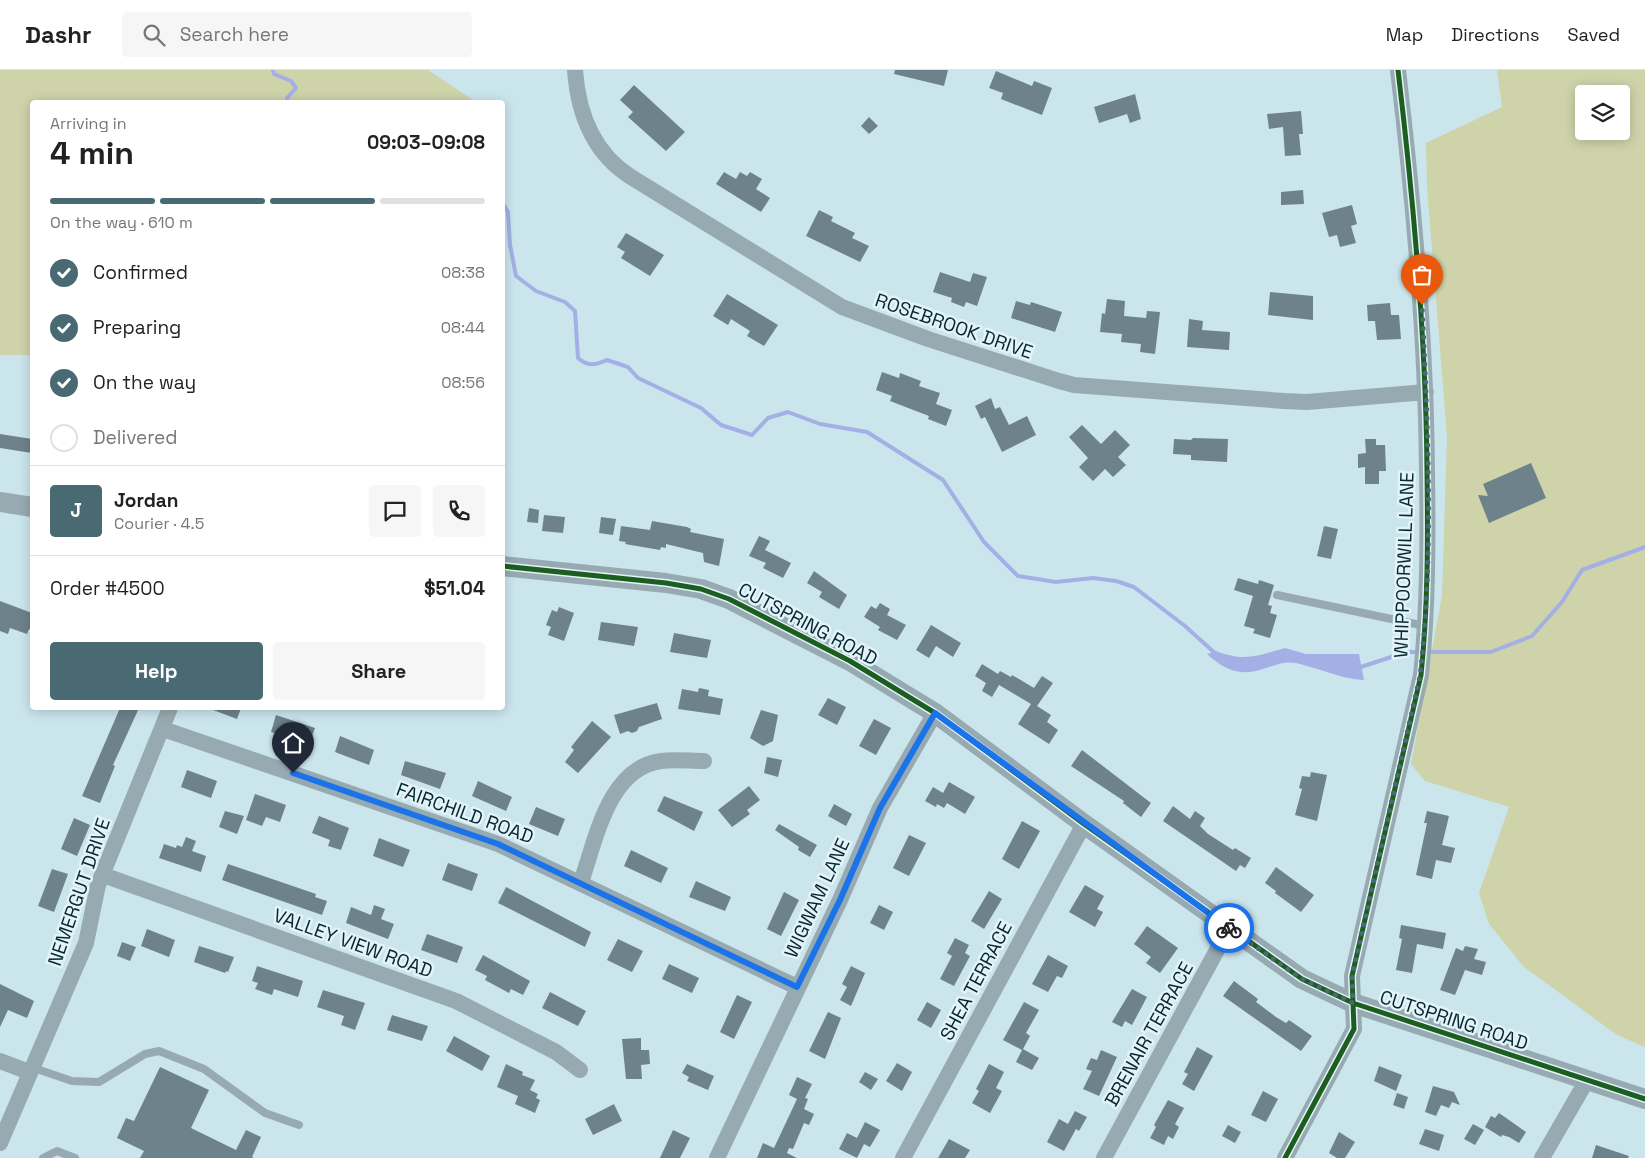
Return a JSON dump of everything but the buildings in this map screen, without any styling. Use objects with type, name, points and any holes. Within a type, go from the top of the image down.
[{"type":"street","name":"ROSEBROOK DRIVE","points":[[575,70],[576,84],[586,123],[601,150],[614,166],[823,296],[863,316],[1008,366],[1074,385],[1308,402],[1426,392]]},
{"type":"street","name":"WHIPPOORWILL LANE","points":[[1285,1158],[1354,1029],[1352,976],[1420,676],[1425,629],[1428,536],[1426,392],[1421,289],[1398,70]]},
{"type":"street","points":[[0,502],[30,507]]},
{"type":"street","name":"CUTSPRING ROAD","points":[[505,566],[666,583],[701,589],[729,599],[850,661],[935,713],[1084,824],[1302,979],[1353,1003],[1645,1099]]},
{"type":"street","name":"NEMERGUT DRIVE","points":[[0,1143],[86,943],[95,898],[103,875],[169,710]]},
{"type":"street","name":"WIGWAM LANE","points":[[717,1158],[840,900],[880,808],[935,713]]},
{"type":"street","name":"FAIRCHILD ROAD","points":[[162,729],[498,844],[797,987]]},
{"type":"street","points":[[580,882],[609,803],[617,788],[629,775],[643,766],[662,760],[704,762]]},
{"type":"street","name":"SHEA TERRACE","points":[[903,1158],[1084,824]]},
{"type":"street","name":"VALLEY VIEW ROAD","points":[[103,875],[456,1001],[556,1052],[580,1070]]},
{"type":"street","name":"BRENAIR TERRACE","points":[[1104,1158],[1229,928]]},
{"type":"street","points":[[0,1061],[30,1070]]},
{"type":"street","points":[[1542,1158],[1587,1080]]},
{"type":"lane","points":[[1277,595],[1425,629]]},
{"type":"lane","points":[[30,1070],[72,1081],[99,1082],[145,1054],[159,1051],[204,1069],[264,1113],[299,1125]]},
{"type":"lane","points":[[43,1158],[57,1151],[75,1158]]},
{"type":"green space","points":[[0,70],[428,70],[473,100],[30,100],[30,355],[0,355]]},
{"type":"green space","points":[[1497,70],[1645,70],[1645,1047],[1617,1035],[1524,967],[1489,924],[1479,893],[1509,807],[1425,781],[1411,764],[1442,596],[1447,436],[1427,187],[1426,143],[1502,107]]},
{"type":"water","points":[[1285,648],[1306,654],[1359,654],[1364,680],[1347,678],[1292,663],[1257,671],[1234,671],[1221,665],[1207,654],[1216,651],[1235,656],[1250,657]]},
{"type":"waterway","points":[[273,70],[274,74],[291,81],[296,88],[287,100]]},
{"type":"waterway","points":[[505,207],[508,212],[510,245],[516,276],[536,291],[565,302],[575,311],[578,358],[585,363],[592,364],[607,360],[628,367],[638,378],[701,408],[721,425],[752,435],[768,418],[788,412],[820,424],[867,432],[943,480],[984,542],[1018,576],[1056,582],[1093,578],[1116,581],[1134,587],[1185,626],[1216,654]]},
{"type":"waterway","points":[[1428,652],[1491,652],[1532,636],[1562,602],[1582,570],[1645,547]]},
{"type":"waterway","points":[[1357,666],[1361,667],[1406,652],[1418,652]]},
{"type":"cycle path","points":[[1285,1158],[1354,1029],[1352,976],[1421,675],[1425,624],[1427,548],[1426,421],[1422,320],[1414,220],[1398,70]]},
{"type":"cycle path","points":[[505,566],[666,583],[701,589],[729,599],[850,661],[935,713],[1084,824],[1302,979],[1353,1003],[1645,1099]]},
{"type":"way so far","points":[[1229,928],[1302,979],[1353,1003],[1352,976],[1420,676],[1425,632],[1428,500],[1422,305]]},
{"type":"route","points":[[293,773],[498,844],[797,987],[840,900],[880,808],[935,713],[1084,824],[1229,928]]}]
